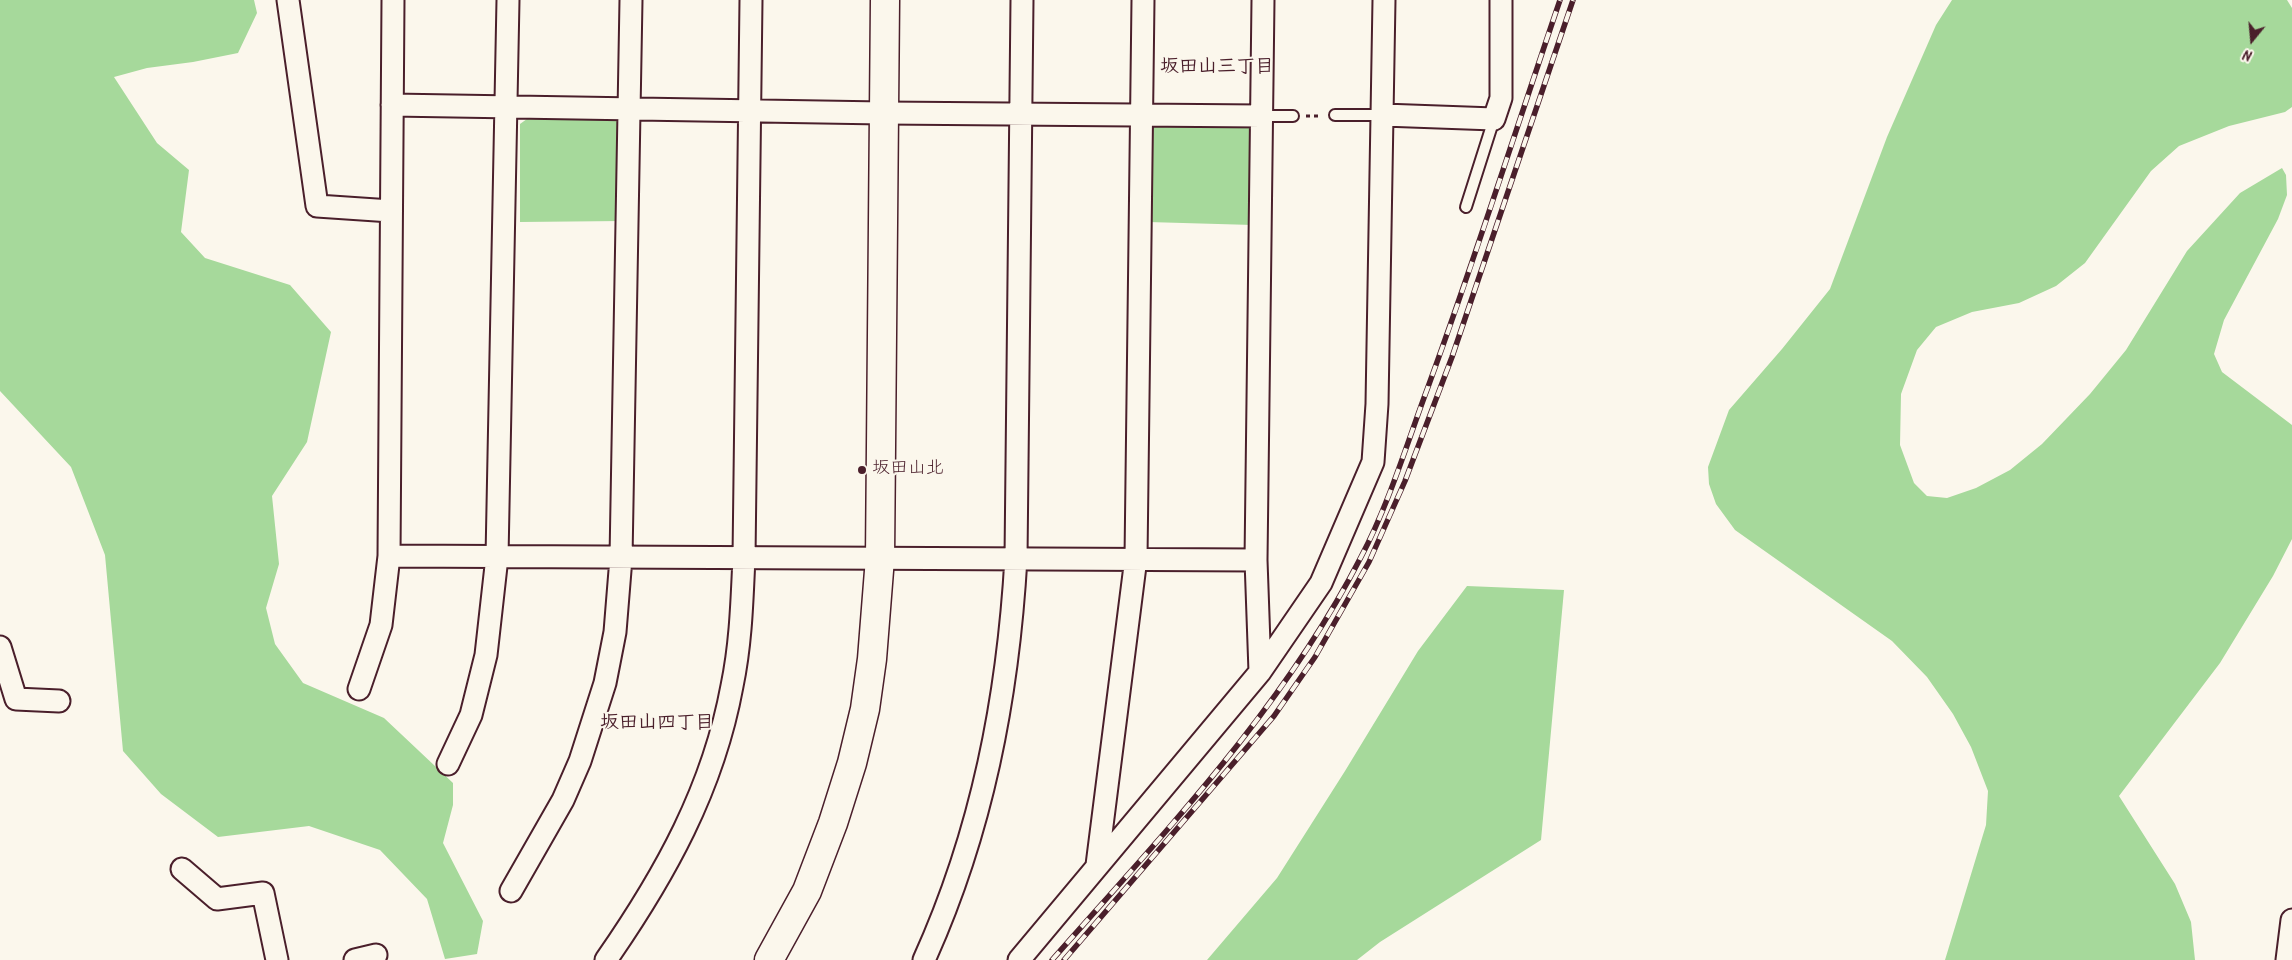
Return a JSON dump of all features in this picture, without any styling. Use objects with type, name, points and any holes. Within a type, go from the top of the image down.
[{"type":"street","points":[[288,0],[317,206],[392,211]]},
{"type":"street","points":[[359,689],[381,625],[389,556],[393,0]]},
{"type":"street","points":[[448,764],[471,716],[486,655],[497,557],[508,0]]},
{"type":"street","points":[[511,891],[563,800],[583,752],[605,683],[616,632],[621,558],[631,0]]},
{"type":"street","points":[[606,960],[638,915],[672,858],[698,799],[720,740],[732,685],[741,627],[744,557],[751,0]]},
{"type":"street","points":[[769,960],[807,891],[833,823],[852,764],[865,709],[872,660],[880,558],[885,0]]},
{"type":"street","points":[[926,959],[965,855],[990,767],[1013,620],[1016,558],[1022,0]]},
{"type":"street","points":[[1097,865],[1136,558],[1143,0]]},
{"type":"street","points":[[1260,672],[1256,560],[1263,0]]},
{"type":"street","points":[[1019,960],[1260,672],[1321,583],[1373,462],[1377,404],[1384,0]]},
{"type":"street","points":[[1383,115],[1494,119],[1501,98],[1500,0]]},
{"type":"street","points":[[392,105],[883,113],[1262,116]]},
{"type":"street","points":[[389,556],[1256,560]]},
{"type":"street","points":[[0,647],[16,699],[59,701]]},
{"type":"street","points":[[182,869],[217,899],[263,893],[277,960]]},
{"type":"street","points":[[2287,960],[2292,920]]},
{"type":"street","points":[[355,960],[376,955]]},
{"type":"lane","points":[[1335,115],[1383,115]]},
{"type":"lane","points":[[1262,116],[1292,116]]},
{"type":"lane","points":[[1466,207],[1494,119]]},
{"type":"path","points":[[1292,116],[1335,115]]},
{"type":"green space","points":[[0,0],[254,0],[257,13],[238,53],[193,62],[147,68],[114,77],[157,143],[189,170],[181,232],[205,258],[290,285],[331,332],[307,442],[272,496],[279,564],[266,608],[275,644],[303,683],[384,718],[453,783],[453,805],[443,843],[483,921],[477,954],[445,959],[427,899],[380,850],[309,826],[218,837],[161,794],[123,751],[105,555],[71,467],[0,391]]},
{"type":"green space","points":[[1952,0],[2287,0],[2292,8],[2292,107],[2285,112],[2229,126],[2179,146],[2151,171],[2085,263],[2056,286],[2019,303],[1972,312],[1936,327],[1917,350],[1901,394],[1900,445],[1914,483],[1927,496],[1947,498],[1976,488],[2010,470],[2042,444],[2090,394],[2126,350],[2187,251],[2240,193],[2282,168],[2286,175],[2287,195],[2278,219],[2224,320],[2214,354],[2222,372],[2292,425],[2292,539],[2273,576],[2220,663],[2119,796],[2175,884],[2191,922],[2195,960],[1945,960],[1986,825],[1988,791],[1971,747],[1953,714],[1927,677],[1892,641],[1735,530],[1716,504],[1709,484],[1708,467],[1729,410],[1782,349],[1830,289],[1887,137],[1936,25]]},
{"type":"green space","points":[[531,116],[617,118],[625,129],[622,221],[520,222],[520,124]]},
{"type":"green space","points":[[1159,123],[1247,126],[1252,129],[1253,225],[1148,222],[1151,130]]},
{"type":"green space","points":[[1467,586],[1564,590],[1541,840],[1380,942],[1357,960],[1207,960],[1277,878],[1418,651]]},
{"type":"railway","points":[[1052,960],[1178,817],[1258,718],[1296,666],[1330,613],[1361,557],[1389,495],[1445,339],[1560,0]]},
{"type":"railway","points":[[1064,960],[1274,716],[1315,657],[1369,562],[1405,481],[1452,357],[1573,0]]},
{"type":"place","name":"坂田山北","points":[[862,470]]},
{"type":"district","name":"坂田山三丁目","points":[[1217,69]]},
{"type":"district","name":"坂田山四丁目","points":[[657,725]]}]
